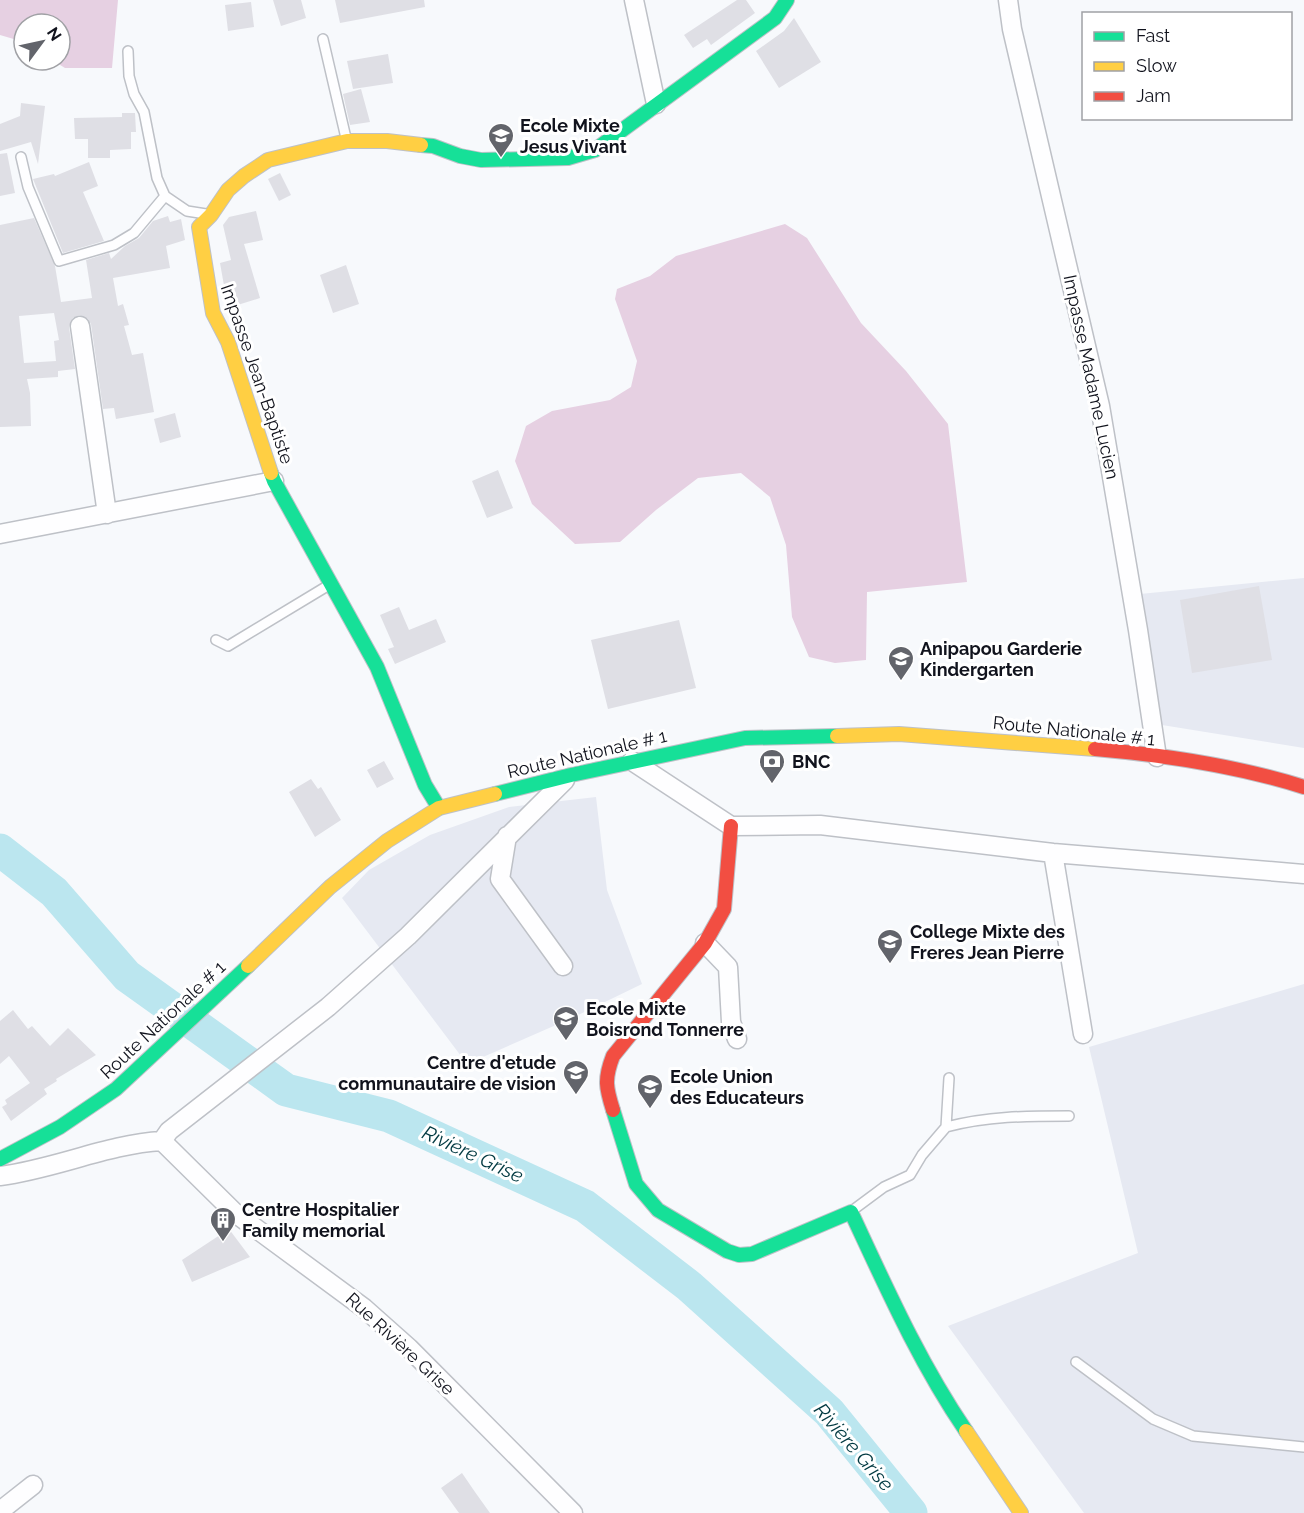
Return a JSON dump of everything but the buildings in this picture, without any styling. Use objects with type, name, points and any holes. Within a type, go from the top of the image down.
[{"type":"street","points":[[634,0],[656,104]]},
{"type":"street","name":"Impasse Jean-Baptiste","points":[[440,808],[425,784],[377,667],[274,481],[228,342],[213,313],[199,227],[211,215],[228,190],[268,160],[347,141],[387,141],[433,146],[460,156],[482,160],[568,158],[595,150],[775,18],[787,0]]},
{"type":"street","name":"Impasse Madame Lucien","points":[[1008,0],[1012,29],[1100,406],[1138,630],[1156,757]]},
{"type":"street","points":[[80,326],[107,514]]},
{"type":"street","points":[[0,534],[274,481]]},
{"type":"street","name":"Route Nationale # 1","points":[[0,1159],[26,1147],[90,1109],[116,1089],[330,887],[387,841],[440,808],[632,760],[745,738],[899,734],[1103,750],[1204,763],[1276,778],[1304,787]]},
{"type":"street","points":[[632,760],[731,826],[820,825],[1053,853],[1304,874]]},
{"type":"street","points":[[0,1176],[22,1173],[165,1136],[328,1007],[408,936],[571,775]]},
{"type":"street","points":[[731,826],[724,909],[705,943],[613,1056],[607,1071],[606,1086],[636,1184],[658,1210],[727,1251],[739,1255],[752,1254],[851,1212],[913,1344],[944,1399],[1021,1513]]},
{"type":"street","points":[[507,836],[500,879],[563,966]]},
{"type":"street","points":[[1053,853],[1083,1034]]},
{"type":"street","points":[[705,943],[728,967],[731,1022],[737,1040]]},
{"type":"street","name":"Rue Rivière Grise","points":[[165,1136],[235,1213],[364,1308],[387,1328],[571,1512]]},
{"type":"street","points":[[0,1511],[33,1485]]},
{"type":"lane","points":[[323,39],[347,141]]},
{"type":"lane","points":[[128,51],[129,75],[134,94],[144,112],[157,178],[165,196],[187,211],[211,215]]},
{"type":"lane","points":[[21,157],[28,187],[59,261],[114,245],[134,233],[165,196]]},
{"type":"lane","points":[[216,640],[228,646],[331,584]]},
{"type":"lane","points":[[946,1128],[949,1078]]},
{"type":"lane","points":[[851,1212],[884,1187],[910,1175],[922,1155],[946,1128],[974,1120],[1069,1116]]},
{"type":"lane","points":[[1076,1362],[1153,1419],[1193,1436],[1304,1447]]},
{"type":"shaded area","points":[[0,0],[118,0],[112,68],[72,68],[72,12],[12,12],[12,39],[0,35]]},
{"type":"shaded area","points":[[785,224],[807,238],[861,323],[906,371],[948,424],[967,582],[867,592],[866,660],[835,663],[809,657],[792,617],[786,545],[770,497],[741,473],[698,478],[656,510],[620,542],[575,544],[532,504],[515,461],[526,426],[552,411],[610,400],[631,387],[637,361],[615,299],[617,289],[650,276],[676,256]]},
{"type":"shaded area","points":[[1304,578],[1304,748],[1162,725],[1140,594]]},
{"type":"shaded area","points":[[596,797],[607,890],[642,984],[572,1018],[467,1064],[342,898],[369,870],[430,835],[509,807]]},
{"type":"shaded area","points":[[1304,984],[1304,1513],[1084,1513],[948,1326],[1138,1253],[1089,1047]]},
{"type":"waterway","name":"Rivière Grise","points":[[0,850],[54,892],[127,976],[286,1090],[389,1116],[585,1206],[689,1286],[829,1412],[911,1513]]},
{"type":"traffic: fast","points":[[421,145],[433,146],[460,156],[481,160],[568,158],[595,150],[775,18],[787,0]]},
{"type":"traffic: fast","points":[[271,473],[377,667],[425,785],[439,808]]},
{"type":"traffic: fast","points":[[495,794],[571,775],[745,738],[837,736]]},
{"type":"traffic: fast","points":[[0,1159],[60,1127],[116,1089],[248,966]]},
{"type":"traffic: fast","points":[[613,1110],[636,1184],[658,1210],[727,1251],[739,1255],[752,1254],[851,1212],[918,1351],[966,1431]]},
{"type":"traffic: slow","points":[[271,473],[228,342],[213,313],[199,227],[211,215],[228,190],[268,160],[347,141],[387,141],[421,145]]},
{"type":"traffic: slow","points":[[837,736],[899,734],[1095,749]]},
{"type":"traffic: slow","points":[[248,966],[330,887],[387,841],[439,808],[495,794]]},
{"type":"traffic: slow","points":[[966,1431],[1021,1513]]},
{"type":"traffic: jam","points":[[1095,749],[1201,762],[1304,787]]},
{"type":"traffic: jam","points":[[613,1110],[607,1083],[613,1056],[705,943],[724,909],[731,826]]},
{"type":"place","name":"Ecole Mixte Jesus Vivant","points":[[501,159]]},
{"type":"place","name":"Anipapou Garderie Kindergarten","points":[[901,682]]},
{"type":"place","name":"BNC","points":[[772,785]]},
{"type":"place","name":"College Mixte des Freres Jean Pierre","points":[[890,965]]},
{"type":"place","name":"Ecole Mixte Boisrond Tonnerre","points":[[566,1042]]},
{"type":"place","name":"Centre d'etude communautaire de vision","points":[[576,1096]]},
{"type":"place","name":"Ecole Union des Educateurs","points":[[650,1110]]},
{"type":"place","name":"Centre Hospitalier Family memorial","points":[[223,1243]]}]
